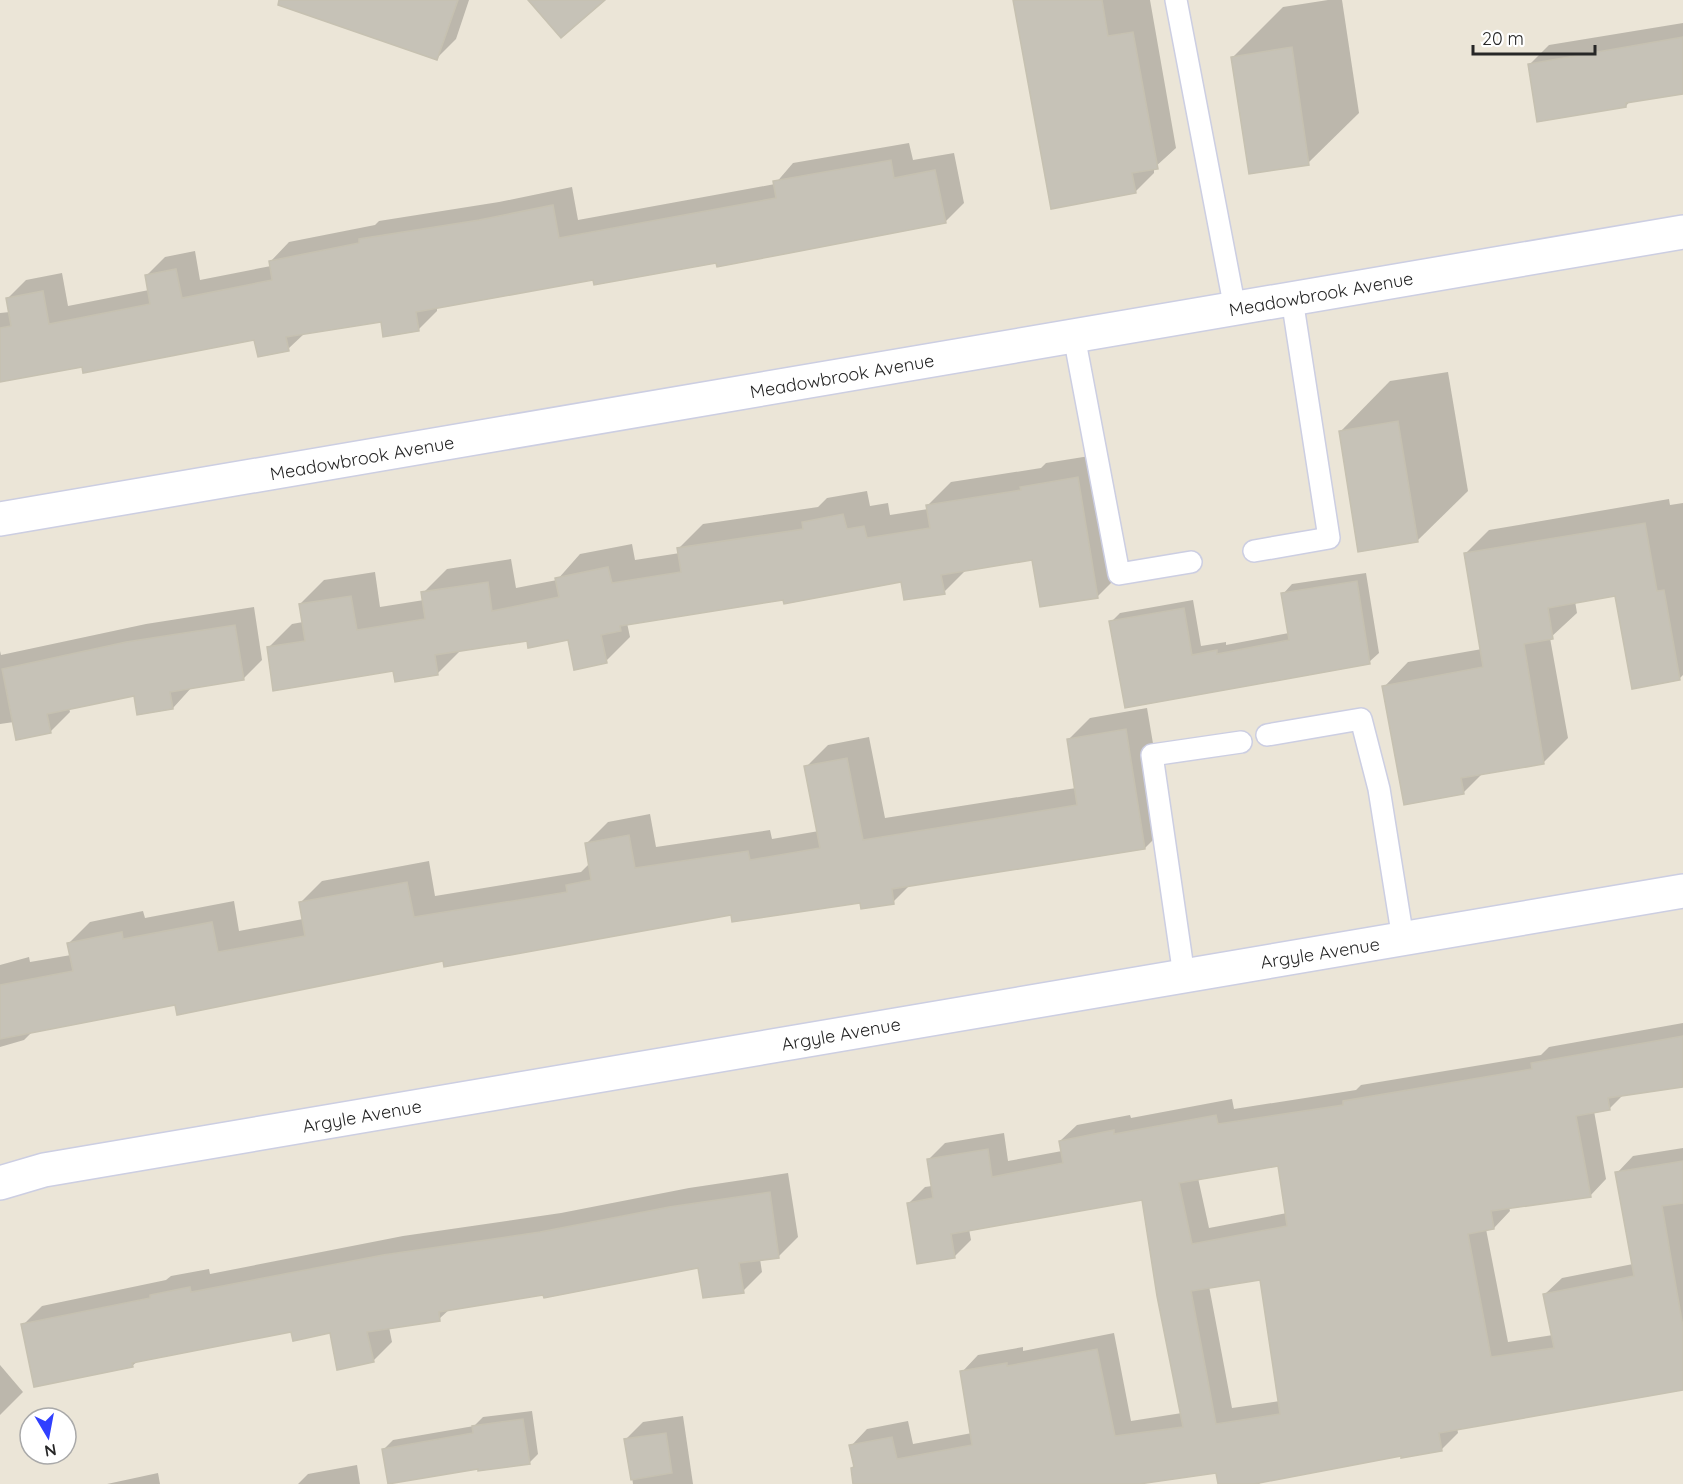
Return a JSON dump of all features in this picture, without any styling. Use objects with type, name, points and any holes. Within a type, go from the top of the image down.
[{"type":"street","name":"Meadowbrook Avenue","points":[[0,519],[1683,232]]},
{"type":"street","name":"Argyle Avenue","points":[[0,1183],[56,1168],[1683,891]]},
{"type":"lane","points":[[1176,0],[1234,309]]},
{"type":"lane","points":[[1254,551],[1329,538],[1292,299]]},
{"type":"lane","points":[[1074,336],[1119,574],[1191,562]]},
{"type":"lane","points":[[1267,735],[1361,719],[1379,789],[1403,939]]},
{"type":"lane","points":[[1184,976],[1152,756],[1241,742]]},
{"type":"building","points":[[279,0],[458,0],[437,60],[278,5]]},
{"type":"building","points":[[528,0],[605,0],[561,38]]},
{"type":"building","points":[[1013,0],[1102,0],[1108,36],[1133,32],[1158,169],[1132,173],[1136,193],[1051,209]]},
{"type":"building","points":[[1683,37],[1683,94],[1626,103],[1626,107],[1537,122],[1528,64]]},
{"type":"building","points":[[1292,47],[1309,165],[1249,174],[1231,57]]},
{"type":"building","points":[[891,160],[894,178],[935,170],[946,223],[717,267],[716,263],[594,285],[593,280],[416,312],[419,331],[383,337],[381,322],[286,337],[289,351],[258,357],[254,340],[83,373],[82,367],[0,382],[0,328],[11,326],[6,298],[43,291],[49,324],[150,304],[145,275],[176,269],[182,298],[272,280],[269,261],[359,243],[359,239],[479,220],[553,205],[559,238],[776,198],[773,181]]},
{"type":"building","points":[[1398,421],[1418,542],[1358,552],[1339,431]]},
{"type":"building","points":[[1078,477],[1098,598],[1040,607],[1032,560],[941,575],[945,594],[904,600],[901,582],[784,604],[783,600],[620,626],[621,631],[601,635],[607,663],[574,670],[568,640],[528,648],[527,641],[435,655],[438,675],[395,682],[393,671],[273,691],[267,647],[305,641],[299,604],[351,596],[357,630],[425,619],[421,592],[488,582],[492,611],[559,597],[555,578],[608,567],[612,583],[681,572],[677,548],[803,529],[802,522],[843,514],[847,529],[864,526],[867,538],[930,528],[926,505],[1021,490],[1020,487]]},
{"type":"building","points":[[1645,523],[1657,591],[1664,590],[1680,680],[1632,689],[1615,596],[1548,608],[1553,639],[1524,644],[1544,764],[1461,778],[1464,794],[1404,805],[1382,686],[1483,667],[1464,553]]},
{"type":"building","points":[[1357,581],[1370,664],[1125,708],[1109,621],[1184,608],[1192,655],[1217,650],[1217,654],[1289,640],[1281,593]]},
{"type":"building","points":[[235,625],[244,680],[170,692],[173,709],[137,715],[134,696],[47,714],[51,733],[16,740],[2,669],[126,642]]},
{"type":"building","points":[[1126,729],[1145,849],[892,889],[894,904],[861,909],[860,903],[732,922],[731,915],[444,967],[443,961],[177,1015],[175,1005],[0,1039],[0,985],[73,971],[67,943],[122,932],[123,939],[212,922],[218,952],[305,936],[299,902],[407,882],[414,917],[567,892],[566,885],[591,880],[585,843],[629,835],[635,868],[748,851],[750,860],[820,848],[804,766],[847,758],[863,840],[1077,805],[1067,739]]},
{"type":"building","points":[[1683,1036],[1683,1087],[1608,1098],[1610,1110],[1576,1116],[1591,1197],[1491,1211],[1494,1229],[1468,1234],[1491,1357],[1554,1348],[1543,1294],[1634,1276],[1615,1172],[1683,1161],[1683,1203],[1662,1206],[1683,1327],[1683,1390],[1439,1433],[1442,1451],[1401,1458],[1401,1456],[1254,1484],[1218,1484],[1216,1473],[1139,1484],[853,1484],[851,1468],[854,1467],[849,1445],[892,1437],[897,1459],[972,1445],[960,1371],[1007,1363],[1007,1366],[1097,1349],[1115,1436],[1183,1427],[1157,1296],[1142,1200],[951,1234],[955,1258],[917,1264],[907,1203],[933,1198],[927,1159],[988,1149],[992,1177],[1063,1163],[1059,1141],[1114,1130],[1114,1134],[1216,1115],[1218,1124],[1343,1105],[1343,1101],[1532,1069],[1531,1063]],"holes":[[[1278,1166],[1287,1226],[1192,1244],[1179,1183]],[[1260,1280],[1280,1414],[1216,1424],[1191,1291]]]},
{"type":"building","points":[[770,1192],[779,1258],[739,1263],[744,1293],[703,1298],[698,1268],[544,1298],[543,1295],[439,1312],[440,1321],[367,1332],[374,1362],[337,1370],[330,1333],[293,1341],[291,1332],[132,1363],[133,1367],[34,1387],[21,1324],[150,1298],[150,1295],[190,1287],[191,1292],[383,1255],[540,1232],[669,1207]]},
{"type":"building","points":[[523,1419],[530,1464],[478,1471],[478,1469],[388,1484],[382,1449],[473,1433],[472,1426]]},
{"type":"building","points":[[666,1433],[672,1473],[631,1480],[624,1439]]}]
